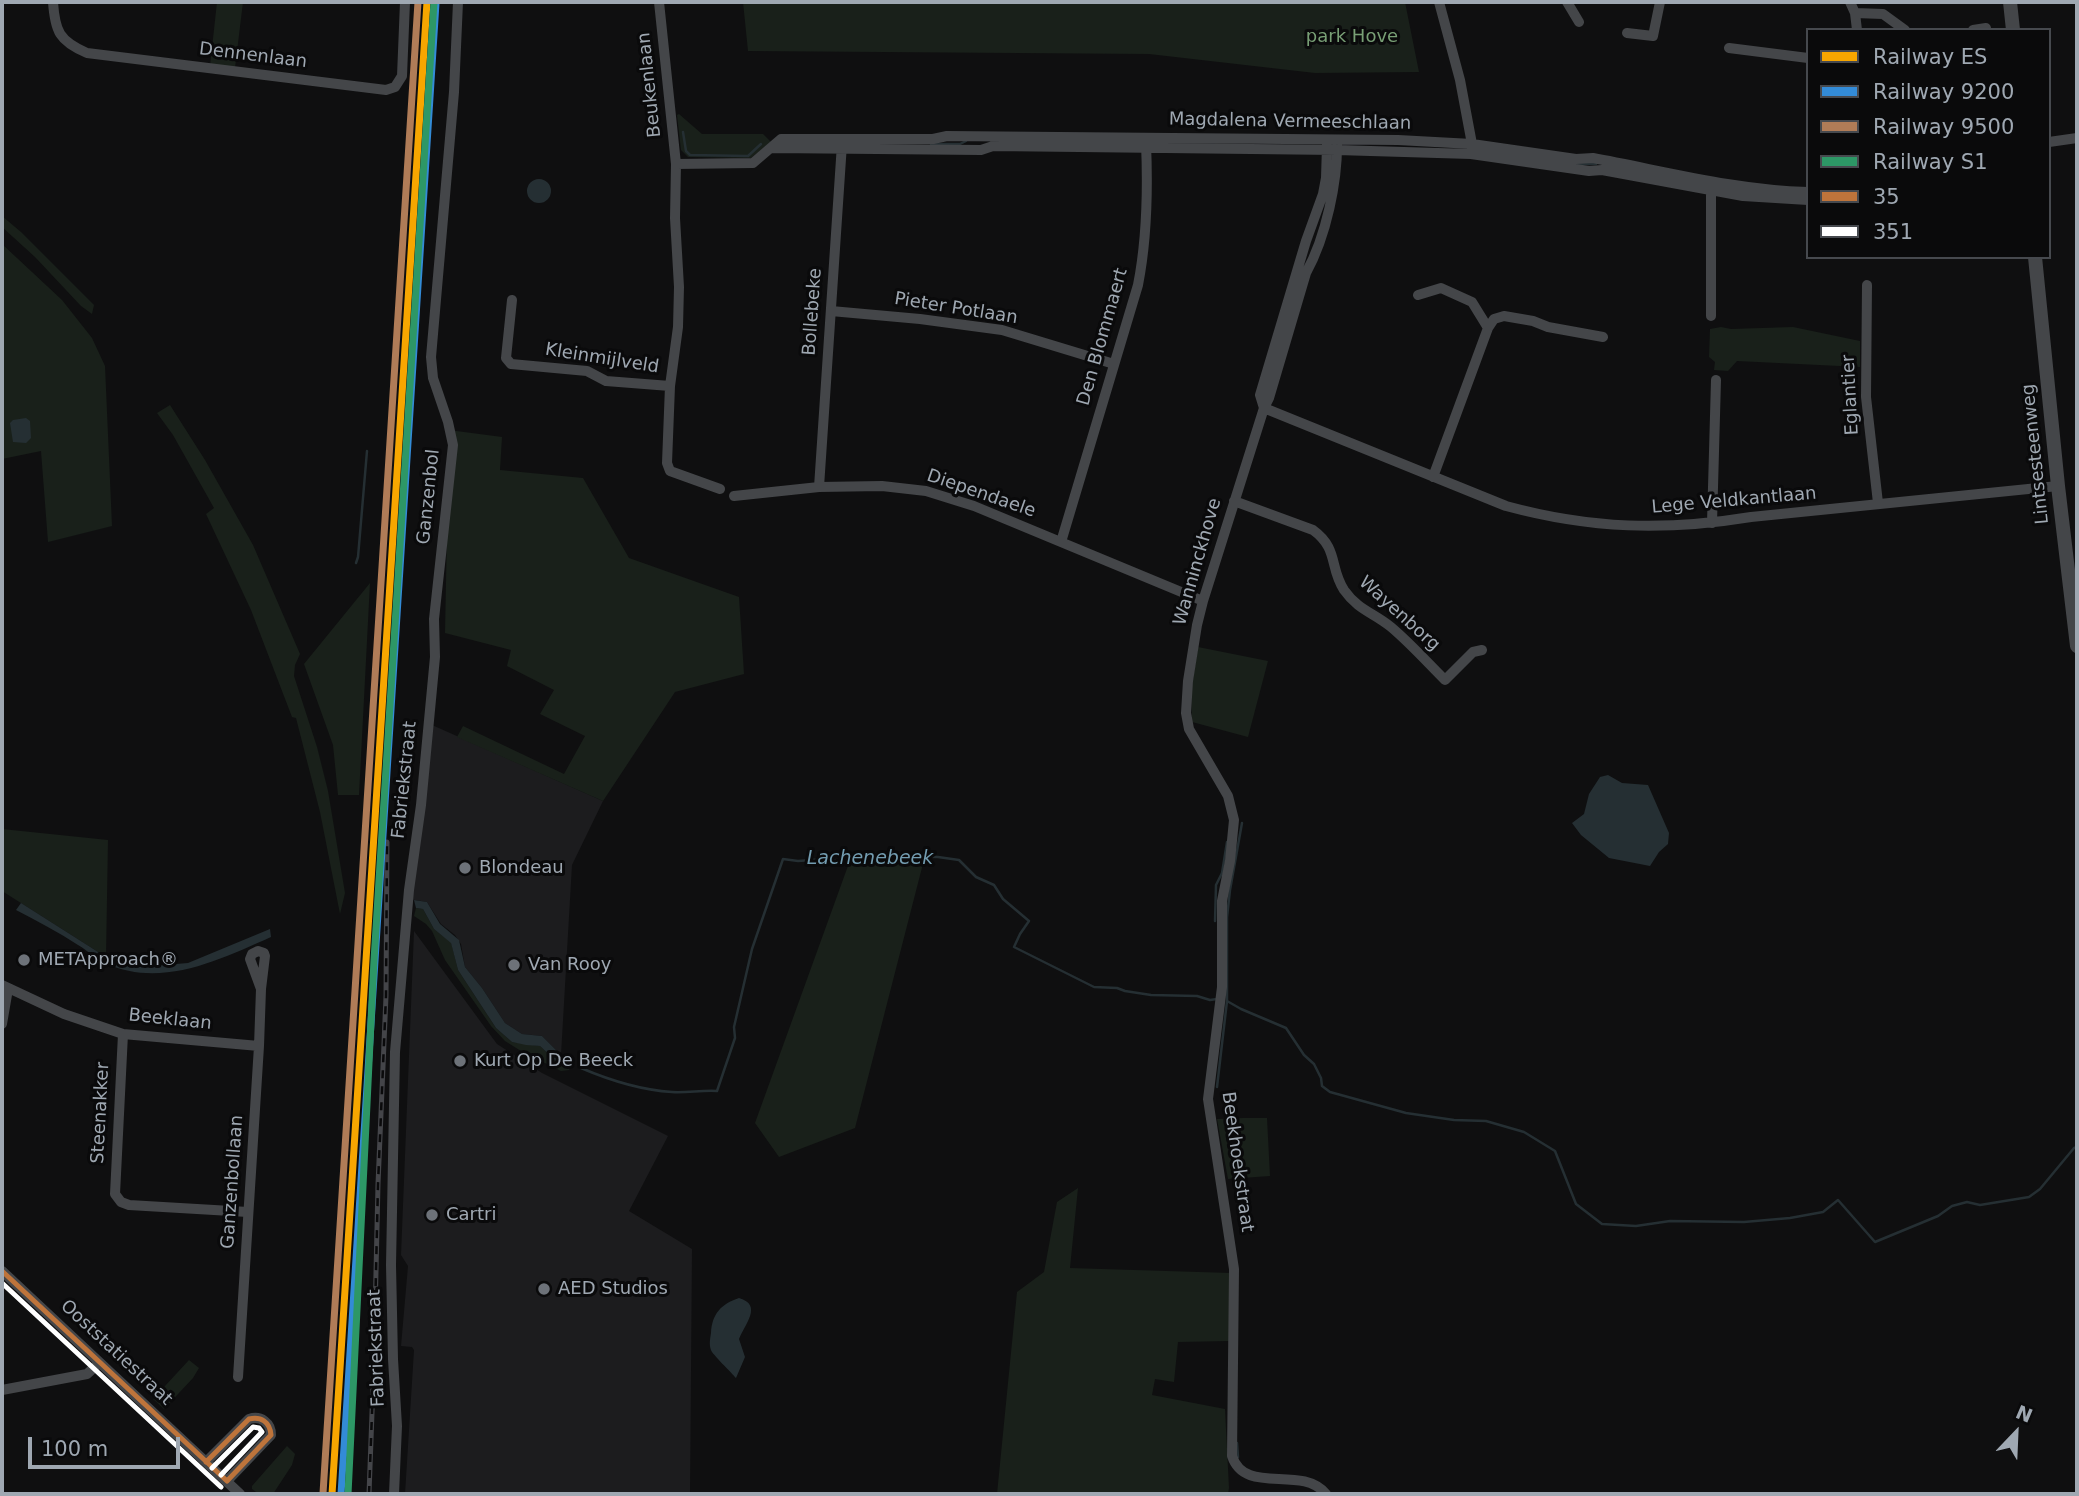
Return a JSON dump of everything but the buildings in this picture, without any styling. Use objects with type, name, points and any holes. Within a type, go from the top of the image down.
[{"type":"street","name":"Dennenlaan","points":[[53,2],[55,23],[62,39],[87,54],[386,90],[395,87],[402,76],[405,2]]},
{"type":"street","name":"Ganzenbol","points":[[435,657],[435,619],[453,445],[449,422],[433,379],[431,356],[454,92],[458,2]]},
{"type":"street","name":"Beukenlaan","points":[[659,2],[676,164]]},
{"type":"street","points":[[1439,2],[1460,79],[1472,149]]},
{"type":"street","points":[[1567,2],[1579,22]]},
{"type":"street","points":[[1627,33],[1653,36],[1660,2]]},
{"type":"street","points":[[1850,2],[1857,28]]},
{"type":"street","points":[[2010,2],[2013,28]]},
{"type":"street","points":[[1855,13],[1882,14],[1902,28]]},
{"type":"street","points":[[1729,48],[1806,58]]},
{"type":"street","points":[[2051,142],[2077,138]]},
{"type":"street","name":"Magdalena Vermeeschlaan","points":[[676,164],[753,163],[782,139],[981,150],[993,146],[1146,143],[1472,149],[1576,159],[1593,158],[1762,199],[1806,200]]},
{"type":"street","name":"Den Blommaert","points":[[1061,542],[1133,305],[1142,262],[1146,223],[1146,143]]},
{"type":"street","name":"Bollebeke","points":[[818,487],[842,144]]},
{"type":"street","name":"Wanninckhove","points":[[1189,729],[1185,702],[1197,625],[1234,500],[1332,197],[1336,177],[1332,145]]},
{"type":"street","name":"Kleinmijlveld","points":[[676,164],[678,327],[670,386],[668,468],[677,474],[720,489]]},
{"type":"street","name":"Magdalena Vermeeschlaan","points":[[1711,185],[1806,192]]},
{"type":"street","points":[[1711,185],[1711,316]]},
{"type":"street","name":"Lintsesteenweg","points":[[2035,259],[2077,646]]},
{"type":"street","name":"Eglantier","points":[[1867,285],[1866,397],[1878,503]]},
{"type":"street","points":[[1418,295],[1441,288],[1472,302],[1488,328]]},
{"type":"street","name":"Kleinmijlveld","points":[[513,300],[506,358],[511,364],[587,371],[606,381],[670,386]]},
{"type":"street","name":"Pieter Potlaan","points":[[831,311],[1002,330],[1114,364]]},
{"type":"street","points":[[1433,477],[1488,328],[1494,319],[1504,316],[1533,321],[1548,327],[1603,338]]},
{"type":"street","points":[[1712,523],[1716,380]]},
{"type":"street","name":"Lege Veldkantlaan","points":[[1264,408],[1506,506],[1577,522],[1643,527],[1712,523],[1878,503],[2058,486]]},
{"type":"street","name":"Diependaele","points":[[734,496],[818,487],[882,486],[926,491],[974,506],[1203,601]]},
{"type":"street","name":"Wayenborg","points":[[1234,500],[1313,530],[1326,540],[1339,582],[1352,600],[1364,611],[1391,627],[1445,680],[1473,652],[1482,650]]},
{"type":"street","name":"Fabriekstraat","points":[[394,1494],[397,1426],[391,1265],[395,1052],[409,890],[421,805],[435,657]]},
{"type":"street","name":"Beekhoekstraat","points":[[1189,729],[1228,796],[1234,820],[1222,901],[1222,987],[1208,1099],[1234,1269],[1232,1457],[1240,1478],[1255,1486],[1309,1485],[1319,1487],[1326,1494]]},
{"type":"street","points":[[2,1024],[5,987]]},
{"type":"street","name":"Beeklaan","points":[[5,987],[64,1014],[123,1034],[259,1046]]},
{"type":"street","name":"Ganzenbollaan","points":[[238,1377],[261,989]]},
{"type":"street","name":"Steenakker","points":[[123,1034],[115,1194],[121,1202],[129,1205],[248,1212]]},
{"type":"street","name":"Ooststatiestraat","points":[[2,1271],[240,1494]]},
{"type":"street","points":[[2,1390],[87,1374],[99,1363]]},
{"type":"street","points":[[206,1462],[253,1417],[269,1424],[271,1435],[227,1481]]},
{"type":"shaded area","points":[[539,179],[548,182],[551,191],[548,200],[539,203],[530,200],[527,191],[530,182]]},
{"type":"shaded area","points":[[26,418],[30,421],[31,438],[26,443],[13,442],[10,423]]},
{"type":"shaded area","points":[[432,725],[603,801],[572,865],[561,1055],[542,1036],[522,1034],[505,1023],[465,967],[461,944],[455,935],[441,924],[427,902],[409,899]]},
{"type":"shaded area","points":[[1608,775],[1622,783],[1648,785],[1669,833],[1668,844],[1650,866],[1609,858],[1581,835],[1572,823],[1584,814],[1589,794],[1600,777]]},
{"type":"shaded area","points":[[414,900],[427,902],[440,924],[459,940],[465,967],[505,1023],[522,1034],[542,1036],[560,1054],[573,1062],[571,1067],[560,1065],[540,1046],[512,1042],[496,1028],[458,970],[451,943],[434,929],[423,909],[416,908]]},
{"type":"shaded area","points":[[21,903],[106,957],[140,967],[188,963],[270,929],[271,937],[190,968],[147,973],[126,970],[101,961],[16,910]]},
{"type":"shaded area","points":[[414,931],[497,1044],[542,1073],[668,1136],[629,1211],[692,1249],[690,1494],[405,1494],[414,1350],[412,1347],[401,1346],[408,1266],[401,1255]]},
{"type":"shaded area","points":[[739,1298],[750,1305],[751,1310],[739,1339],[745,1357],[736,1378],[712,1352],[710,1342],[716,1315],[727,1303]]},
{"type":"green space","points":[[217,2],[243,2],[235,68],[210,66]]},
{"type":"green space","name":"park Hove","points":[[743,2],[1405,2],[1419,72],[1315,73],[1149,54],[748,51]]},
{"type":"green space","points":[[679,114],[702,134],[763,134],[771,142],[751,158],[688,157],[681,150]]},
{"type":"green space","points":[[2,216],[94,305],[92,314],[2,227]]},
{"type":"green space","points":[[2,244],[62,300],[92,338],[105,366],[112,526],[48,542],[41,451],[2,459]]},
{"type":"green space","points":[[1793,327],[1860,341],[1860,367],[1737,361],[1728,371],[1714,370],[1715,362],[1709,357],[1710,329]]},
{"type":"green space","points":[[170,405],[253,545],[300,654],[294,676],[328,791],[345,893],[340,914],[320,812],[296,718],[292,717],[251,610],[206,514],[214,508],[173,435],[157,413]]},
{"type":"green space","points":[[449,430],[502,437],[500,470],[583,478],[629,558],[739,597],[744,674],[675,692],[603,801],[457,737],[463,726],[564,774],[585,736],[540,714],[554,690],[507,666],[511,650],[445,633]]},
{"type":"green space","points":[[370,583],[359,795],[338,795],[333,745],[304,664]]},
{"type":"green space","points":[[1198,647],[1268,661],[1248,737],[1192,722],[1191,692]]},
{"type":"green space","points":[[2,829],[108,840],[106,957],[2,891]]},
{"type":"green space","points":[[853,852],[926,852],[855,1128],[779,1157],[755,1123]]},
{"type":"green space","points":[[416,908],[423,909],[434,929],[451,942],[458,970],[496,1028],[512,1042],[540,1046],[560,1065],[571,1067],[569,1070],[561,1071],[505,1041],[491,1026],[445,960],[432,931],[414,916]]},
{"type":"green space","points":[[1267,1118],[1270,1176],[1228,1179],[1217,1119]]},
{"type":"green space","points":[[1078,1188],[1070,1268],[1231,1273],[1229,1341],[1178,1342],[1174,1382],[1155,1379],[1152,1395],[1225,1409],[1228,1494],[997,1494],[1017,1292],[1044,1272],[1057,1202]]},
{"type":"green space","points":[[189,1360],[199,1368],[164,1409],[153,1399]]},
{"type":"green space","points":[[287,1446],[295,1454],[292,1465],[273,1494],[259,1494],[252,1486]]},
{"type":"waterway","points":[[683,132],[686,151],[690,155],[748,156],[761,144]]},
{"type":"waterway","points":[[931,144],[960,144],[966,141]]},
{"type":"waterway","points":[[1578,164],[1596,164]]},
{"type":"waterway","points":[[356,563],[367,451]]},
{"type":"waterway","points":[[1217,1087],[1227,1001],[1227,917],[1242,823]]},
{"type":"waterway","points":[[1215,921],[1216,885],[1222,873],[1227,842]]},
{"type":"waterway","name":"Lachenebeek","points":[[581,1068],[614,1080],[660,1091],[717,1091],[735,1038],[734,1027],[752,949],[783,859],[847,862],[903,856],[959,860],[976,877],[994,885],[1003,899],[1029,921],[1014,947],[1094,987],[1117,988],[1151,995],[1217,999]]},
{"type":"waterway","points":[[1227,1001],[1286,1028],[1304,1055],[1314,1064],[1322,1086],[1330,1092],[1406,1113],[1454,1120],[1486,1121],[1524,1132],[1555,1151],[1576,1204],[1602,1224],[1636,1226],[1670,1221],[1744,1222],[1790,1218],[1823,1212],[1838,1200],[1875,1242],[1938,1216],[1952,1206],[1967,1202],[1980,1205],[2029,1197],[2040,1189],[2077,1147]]},
{"type":"waterway","points":[[1237,1443],[1238,1457]]},
{"type":"railway","points":[[369,1494],[386,996],[387,842]]},
{"type":"rail line","name":"9500","points":[[323,1493],[418,2]]},
{"type":"rail line","name":"ES","points":[[332,1494],[427,2]]},
{"type":"rail line","name":"S1","points":[[348,1494],[374,960],[434,2]]},
{"type":"rail line","name":"9200","points":[[341,1494],[436,3]]},
{"type":"transit line","name":"35","points":[[2,1271],[227,1481]]},
{"type":"transit line","name":"351","points":[[2,1283],[221,1487]]},
{"type":"transit line","name":"35","points":[[206,1462],[249,1419],[264,1421],[271,1435],[227,1481]]},
{"type":"transit line","name":"351","points":[[212,1468],[253,1427],[259,1428],[262,1432],[221,1475]]},
{"type":"place","name":"Blondeau","points":[[465,868]]},
{"type":"place","name":"METApproach®","points":[[24,960]]},
{"type":"place","name":"Van Rooy","points":[[514,965]]},
{"type":"place","name":"Kurt Op De Beeck","points":[[460,1061]]},
{"type":"place","name":"Cartri","points":[[432,1215]]},
{"type":"place","name":"AED Studios","points":[[544,1289]]}]
